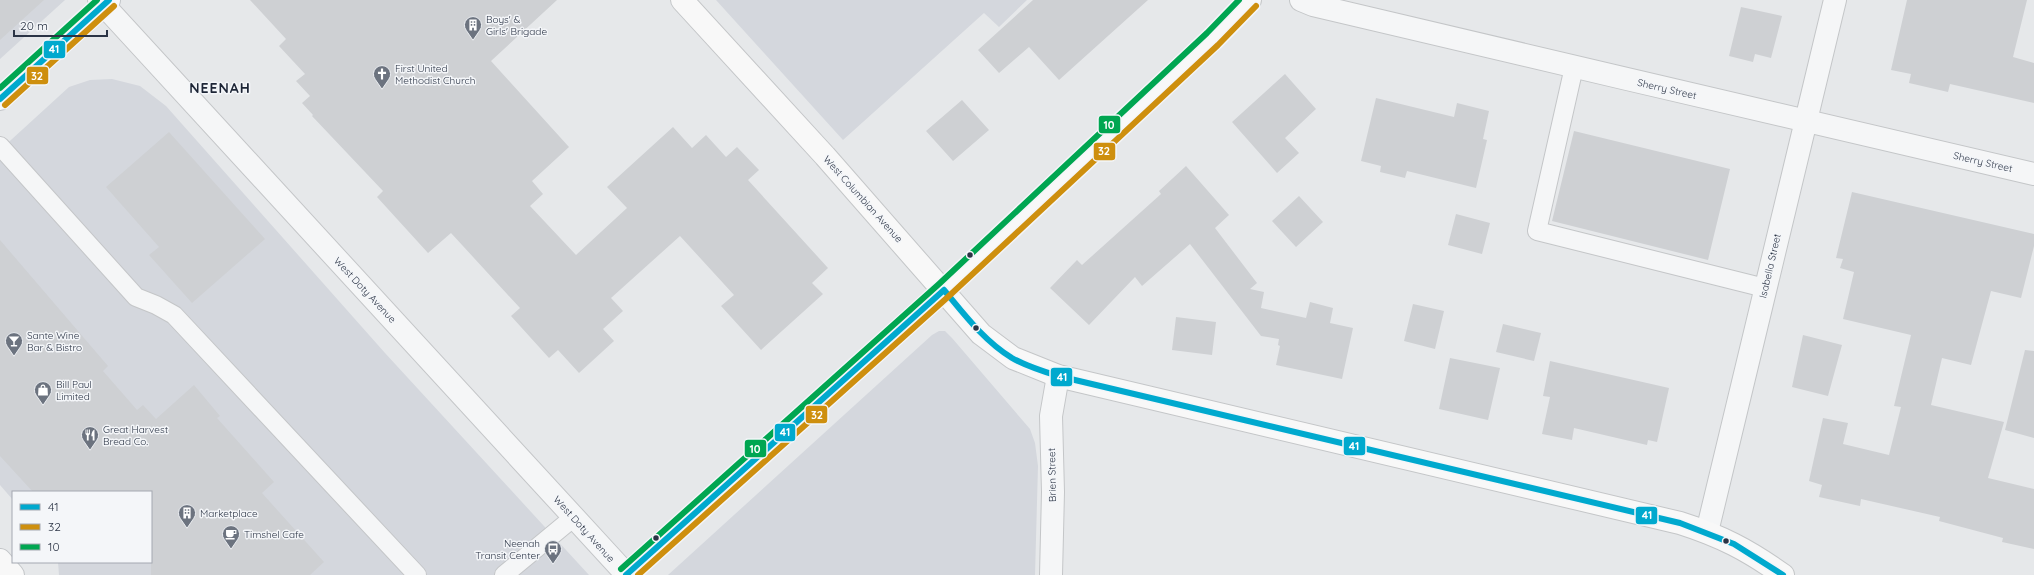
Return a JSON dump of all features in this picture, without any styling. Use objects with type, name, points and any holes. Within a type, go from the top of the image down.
[{"type":"main road","name":"West Columbian Avenue","points":[[682,0],[944,290],[981,334],[1013,358],[1032,367],[1058,376],[1680,523],[1707,532],[1754,554],[1783,575]]},
{"type":"main road","points":[[626,575],[944,290],[1213,39],[1250,0]]},
{"type":"main road","points":[[0,99],[104,2]]},
{"type":"main road","points":[[0,560],[13,575]]},
{"type":"street","name":"Sherry Street","points":[[1301,0],[1574,68],[2034,174]]},
{"type":"street","name":"Isabella Street","points":[[1707,532],[1834,0]]},
{"type":"street","name":"West Doty Avenue","points":[[104,2],[626,575]]},
{"type":"street","name":"Brien Street","points":[[1051,575],[1053,492],[1051,416],[1058,376]]},
{"type":"lane","points":[[1574,68],[1537,231],[1765,288]]},
{"type":"lane","points":[[0,146],[136,297],[156,305],[174,316],[417,575]]},
{"type":"lane","points":[[510,571],[574,517]]},
{"type":"shaded area","points":[[0,0],[65,0],[0,59]]},
{"type":"shaded area","points":[[716,0],[1027,0],[999,27],[984,13],[843,140]]},
{"type":"shaded area","points":[[112,79],[140,86],[166,106],[385,353],[589,575],[59,575],[58,563],[152,563],[152,491],[12,491],[12,499],[0,485],[0,150],[69,87],[90,80]]},
{"type":"shaded area","points":[[939,331],[945,331],[952,338],[1030,429],[1035,443],[1038,466],[1035,575],[668,575],[932,335]]},
{"type":"building","points":[[0,0],[44,0],[0,40]]},
{"type":"building","points":[[250,0],[557,0],[491,61],[569,147],[532,181],[543,194],[530,206],[576,255],[627,208],[607,187],[673,127],[692,148],[706,135],[726,157],[737,147],[759,170],[748,180],[828,268],[812,283],[823,294],[761,350],[721,306],[734,295],[680,236],[611,298],[623,311],[603,329],[614,341],[579,373],[558,350],[549,358],[511,316],[520,308],[451,233],[428,253],[377,197],[383,191],[312,116],[313,115],[302,103],[310,96],[296,81],[305,74],[279,46],[286,39]]},
{"type":"building","points":[[1033,0],[1148,0],[1059,80],[1029,47],[999,73],[978,50]]},
{"type":"building","points":[[1907,0],[2027,0],[2013,57],[2034,63],[2034,103],[1950,84],[1948,92],[1909,83],[1911,74],[1891,70]]},
{"type":"building","points":[[1741,7],[1782,16],[1771,58],[1755,54],[1753,62],[1729,56]]},
{"type":"building","points":[[1285,74],[1316,109],[1285,138],[1299,153],[1277,173],[1232,122]]},
{"type":"building","points":[[1376,98],[1454,117],[1457,103],[1489,111],[1483,139],[1487,140],[1476,188],[1407,171],[1405,178],[1380,172],[1381,166],[1361,161]]},
{"type":"building","points":[[962,100],[989,130],[953,161],[926,131]]},
{"type":"building","points":[[1574,131],[1730,169],[1708,260],[1552,221]]},
{"type":"building","points":[[169,132],[265,239],[192,303],[149,255],[159,247],[106,187]]},
{"type":"building","points":[[1186,166],[1229,215],[1215,228],[1257,283],[1250,289],[1264,292],[1261,308],[1306,318],[1310,302],[1333,308],[1330,323],[1353,328],[1342,379],[1276,365],[1280,346],[1278,345],[1279,339],[1261,336],[1190,244],[1142,286],[1135,277],[1089,325],[1050,288],[1077,260],[1082,265],[1161,194],[1159,191]]},
{"type":"building","points":[[1852,192],[2034,234],[2034,246],[2021,298],[1991,291],[1971,365],[1942,358],[1931,405],[2004,422],[1988,478],[2034,489],[2034,549],[2002,542],[2003,538],[1939,521],[1940,517],[1861,499],[1860,506],[1819,497],[1822,485],[1809,481],[1823,418],[1848,423],[1843,444],[1889,455],[1901,407],[1894,406],[1911,335],[1843,319],[1854,272],[1840,268],[1843,259],[1836,258]]},
{"type":"building","points":[[1299,196],[1323,222],[1296,247],[1272,221]]},
{"type":"building","points":[[1456,214],[1490,223],[1482,254],[1448,245]]},
{"type":"building","points":[[0,240],[108,366],[103,371],[137,410],[143,405],[156,419],[194,385],[220,416],[217,418],[274,482],[262,493],[324,562],[310,575],[151,575],[152,491],[32,491],[0,456]]},
{"type":"building","points":[[1413,304],[1444,311],[1435,349],[1404,341]]},
{"type":"building","points":[[1176,317],[1216,322],[1212,355],[1172,350]]},
{"type":"building","points":[[1503,324],[1541,333],[1534,361],[1496,352]]},
{"type":"building","points":[[1803,335],[1842,345],[1828,396],[1792,387]]},
{"type":"building","points":[[2025,350],[2034,351],[2034,438],[2005,430]]},
{"type":"building","points":[[1450,358],[1500,368],[1488,420],[1439,409]]},
{"type":"building","points":[[1550,361],[1669,388],[1657,442],[1648,440],[1647,445],[1574,428],[1572,440],[1542,434],[1550,397],[1543,396]]},
{"type":"transit line","name":"10","points":[[0,88],[97,0]]},
{"type":"transit line","name":"41","points":[[0,99],[109,0]]},
{"type":"transit line","name":"10","points":[[621,569],[939,284],[1207,33],[1239,0]]},
{"type":"transit line","name":"32","points":[[5,105],[114,6]]},
{"type":"transit line","name":"32","points":[[638,575],[949,296],[1218,45],[1256,6]]},
{"type":"transit line","name":"41","points":[[944,290],[967,318],[992,344],[1012,358],[1040,370],[1058,376],[1680,523],[1734,544],[1783,575]]},
{"type":"transit line","name":"41","points":[[626,575],[944,290]]},
{"type":"place","name":"Boys' & Girls' Brigade","points":[[473,40]]},
{"type":"place","name":"First United Methodist Church","points":[[382,89]]},
{"type":"place","name":"Sante Wine Bar & Bistro","points":[[14,356]]},
{"type":"place","name":"Bill Paul Limited","points":[[43,405]]},
{"type":"place","name":"Great Harvest Bread Co.","points":[[90,450]]},
{"type":"place","name":"Marketplace","points":[[187,528]]},
{"type":"place","name":"Timshel Cafe","points":[[231,549]]},
{"type":"place","name":"Neenah Transit Center","points":[[553,564]]},
{"type":"district","name":"NEENAH","points":[[220,88]]}]
